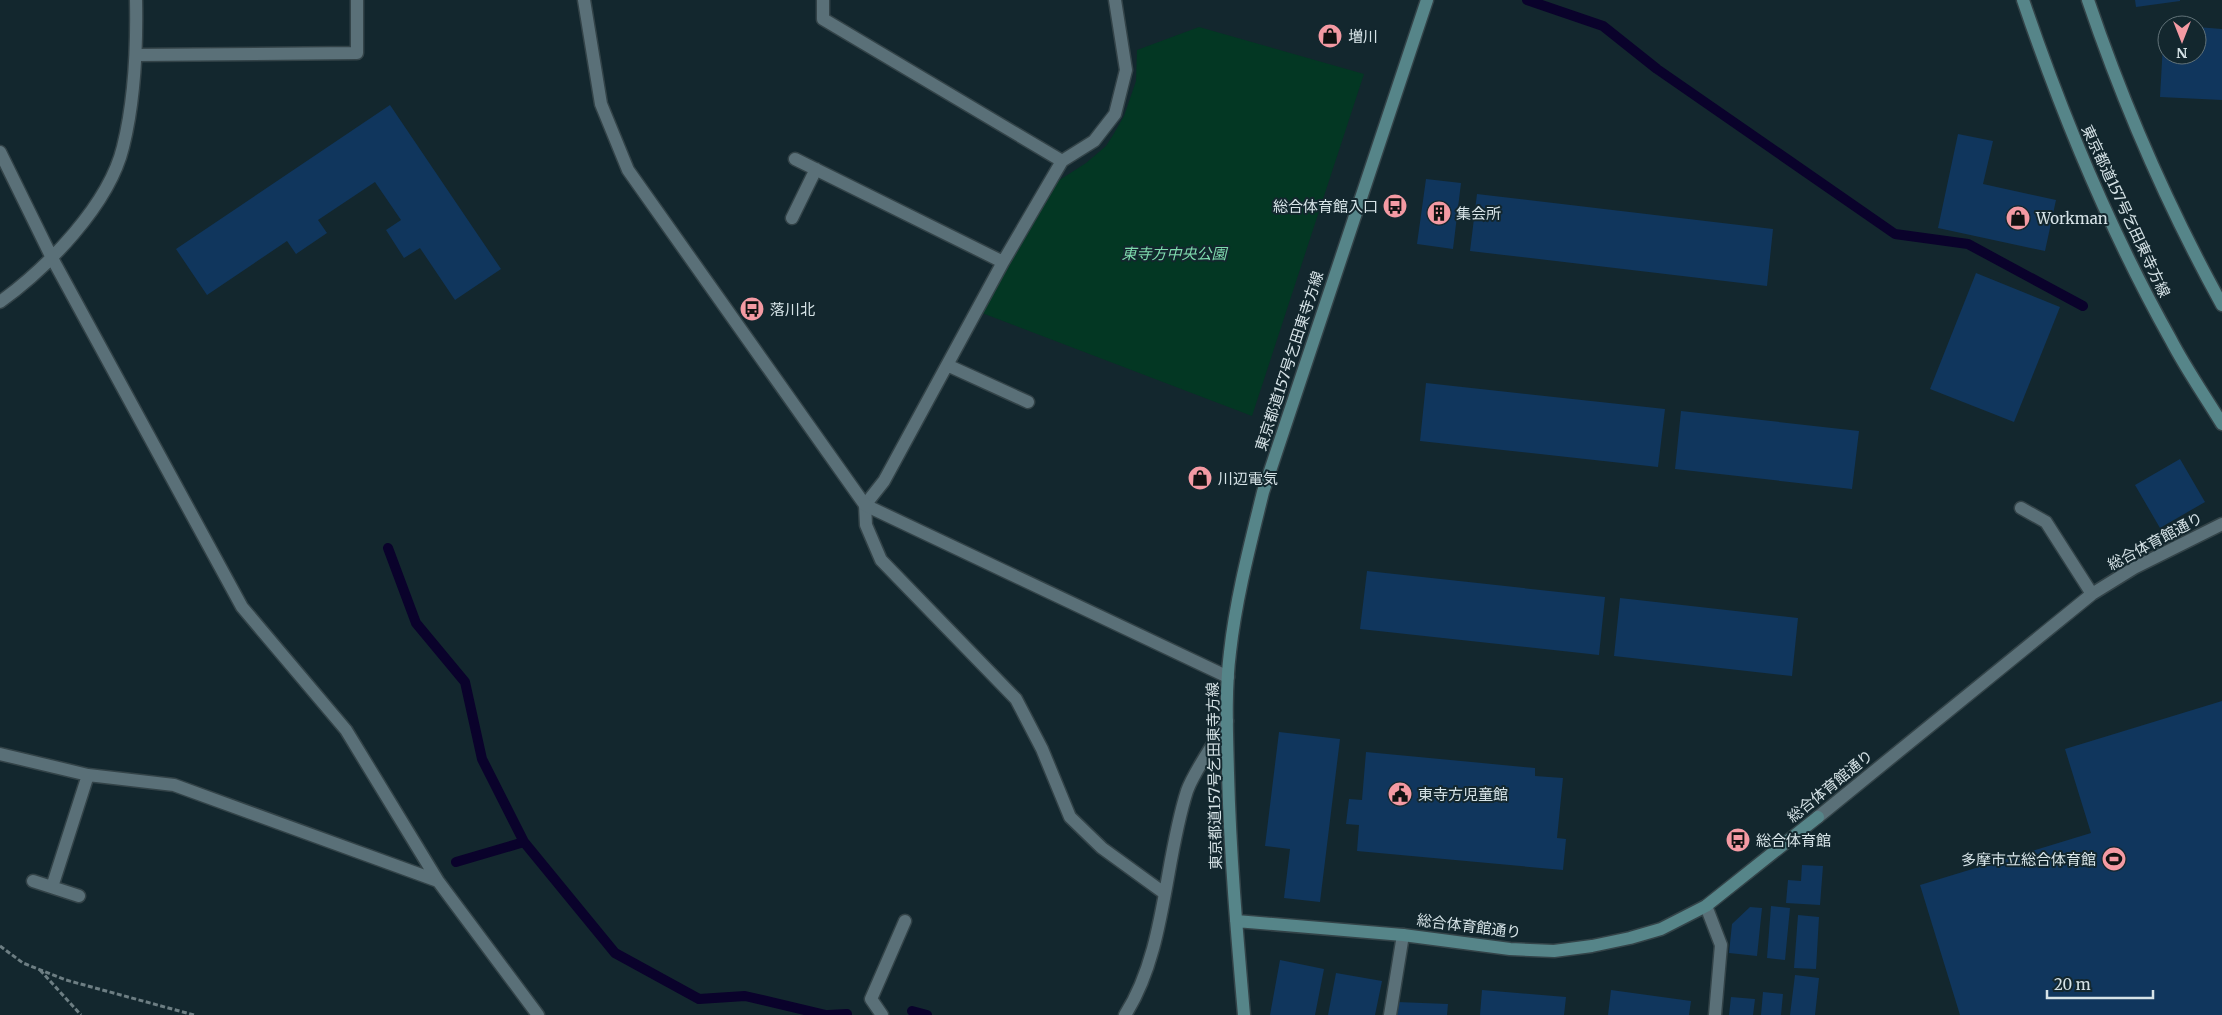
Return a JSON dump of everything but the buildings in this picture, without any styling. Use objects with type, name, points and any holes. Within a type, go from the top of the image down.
[{"type":"main road","name":"東京都道157号乞田東寺方線","points":[[1244,1015],[1236,921],[1227,721],[1228,677],[1233,628],[1252,534],[1264,492],[1427,0]]},
{"type":"main road","name":"東京都道157号乞田東寺方線","points":[[2022,0],[2052,86],[2110,223],[2172,342],[2222,424]]},
{"type":"main road","points":[[2088,0],[2112,72],[2143,145],[2174,213],[2222,305]]},
{"type":"main road","name":"総合体育館通り","points":[[1236,921],[1403,935],[1510,949],[1554,951],[1630,938],[1661,929],[1706,906],[1818,816]]},
{"type":"street","points":[[0,302],[27,283],[52,258],[80,227],[104,191],[123,148],[137,55],[136,0]]},
{"type":"street","points":[[137,55],[357,54],[357,0]]},
{"type":"street","points":[[584,0],[601,104],[628,170],[865,505],[1228,677]]},
{"type":"street","points":[[823,0],[823,19],[1062,161]]},
{"type":"street","points":[[1115,0],[1126,70],[1115,114],[1094,141],[1062,161],[1003,262],[884,481],[865,505],[866,526],[881,560],[1016,699],[1042,749],[1070,816],[1102,848],[1164,892]]},
{"type":"street","points":[[0,152],[52,258],[242,607],[346,730],[438,881],[538,1015]]},
{"type":"street","points":[[795,159],[1003,262]]},
{"type":"street","points":[[792,218],[816,169]]},
{"type":"street","points":[[947,365],[1028,402]]},
{"type":"street","points":[[2021,508],[2046,522],[2092,594]]},
{"type":"street","name":"総合体育館通り","points":[[1818,816],[2092,594],[2134,568],[2222,524]]},
{"type":"street","points":[[1125,1015],[1132,1003],[1159,931],[1164,892],[1188,789],[1227,721]]},
{"type":"street","points":[[0,754],[88,775],[174,785],[438,881]]},
{"type":"street","points":[[52,887],[88,775]]},
{"type":"street","points":[[33,881],[79,896]]},
{"type":"street","points":[[1706,906],[1721,945],[1715,1015]]},
{"type":"street","points":[[882,1015],[870,999],[905,921]]},
{"type":"street","points":[[1390,1015],[1403,935]]},
{"type":"path","points":[[0,946],[23,963],[66,980],[194,1015]]},
{"type":"path","points":[[40,970],[81,1015]]},
{"type":"green space","name":"東寺方中央公園","points":[[1199,27],[1364,74],[1252,416],[982,313],[1045,198],[1058,181],[1086,163],[1106,146],[1113,135],[1124,116],[1136,81],[1137,50]]},
{"type":"waterway","points":[[1527,0],[1603,26],[1657,69],[1895,234],[1968,244],[2083,306]]},
{"type":"waterway","points":[[388,548],[416,623],[465,682],[482,759],[524,842],[615,953],[699,999],[745,996],[826,1015]]},
{"type":"waterway","points":[[456,862],[524,842]]},
{"type":"waterway","points":[[912,1011],[927,1015]]},
{"type":"waterway","points":[[828,1015],[847,1014]]},
{"type":"place","name":"増川","points":[[1330,36]]},
{"type":"place","name":"総合体育館入口","points":[[1395,206]]},
{"type":"place","name":"集会所","points":[[1439,213]]},
{"type":"place","name":"Workman","points":[[2018,218]]},
{"type":"place","name":"落川北","points":[[752,309]]},
{"type":"place","name":"川辺電気","points":[[1200,478]]},
{"type":"place","name":"東寺方児童館","points":[[1400,794]]},
{"type":"place","name":"総合体育館","points":[[1738,840]]},
{"type":"place","name":"多摩市立総合体育館","points":[[2114,859]]}]
